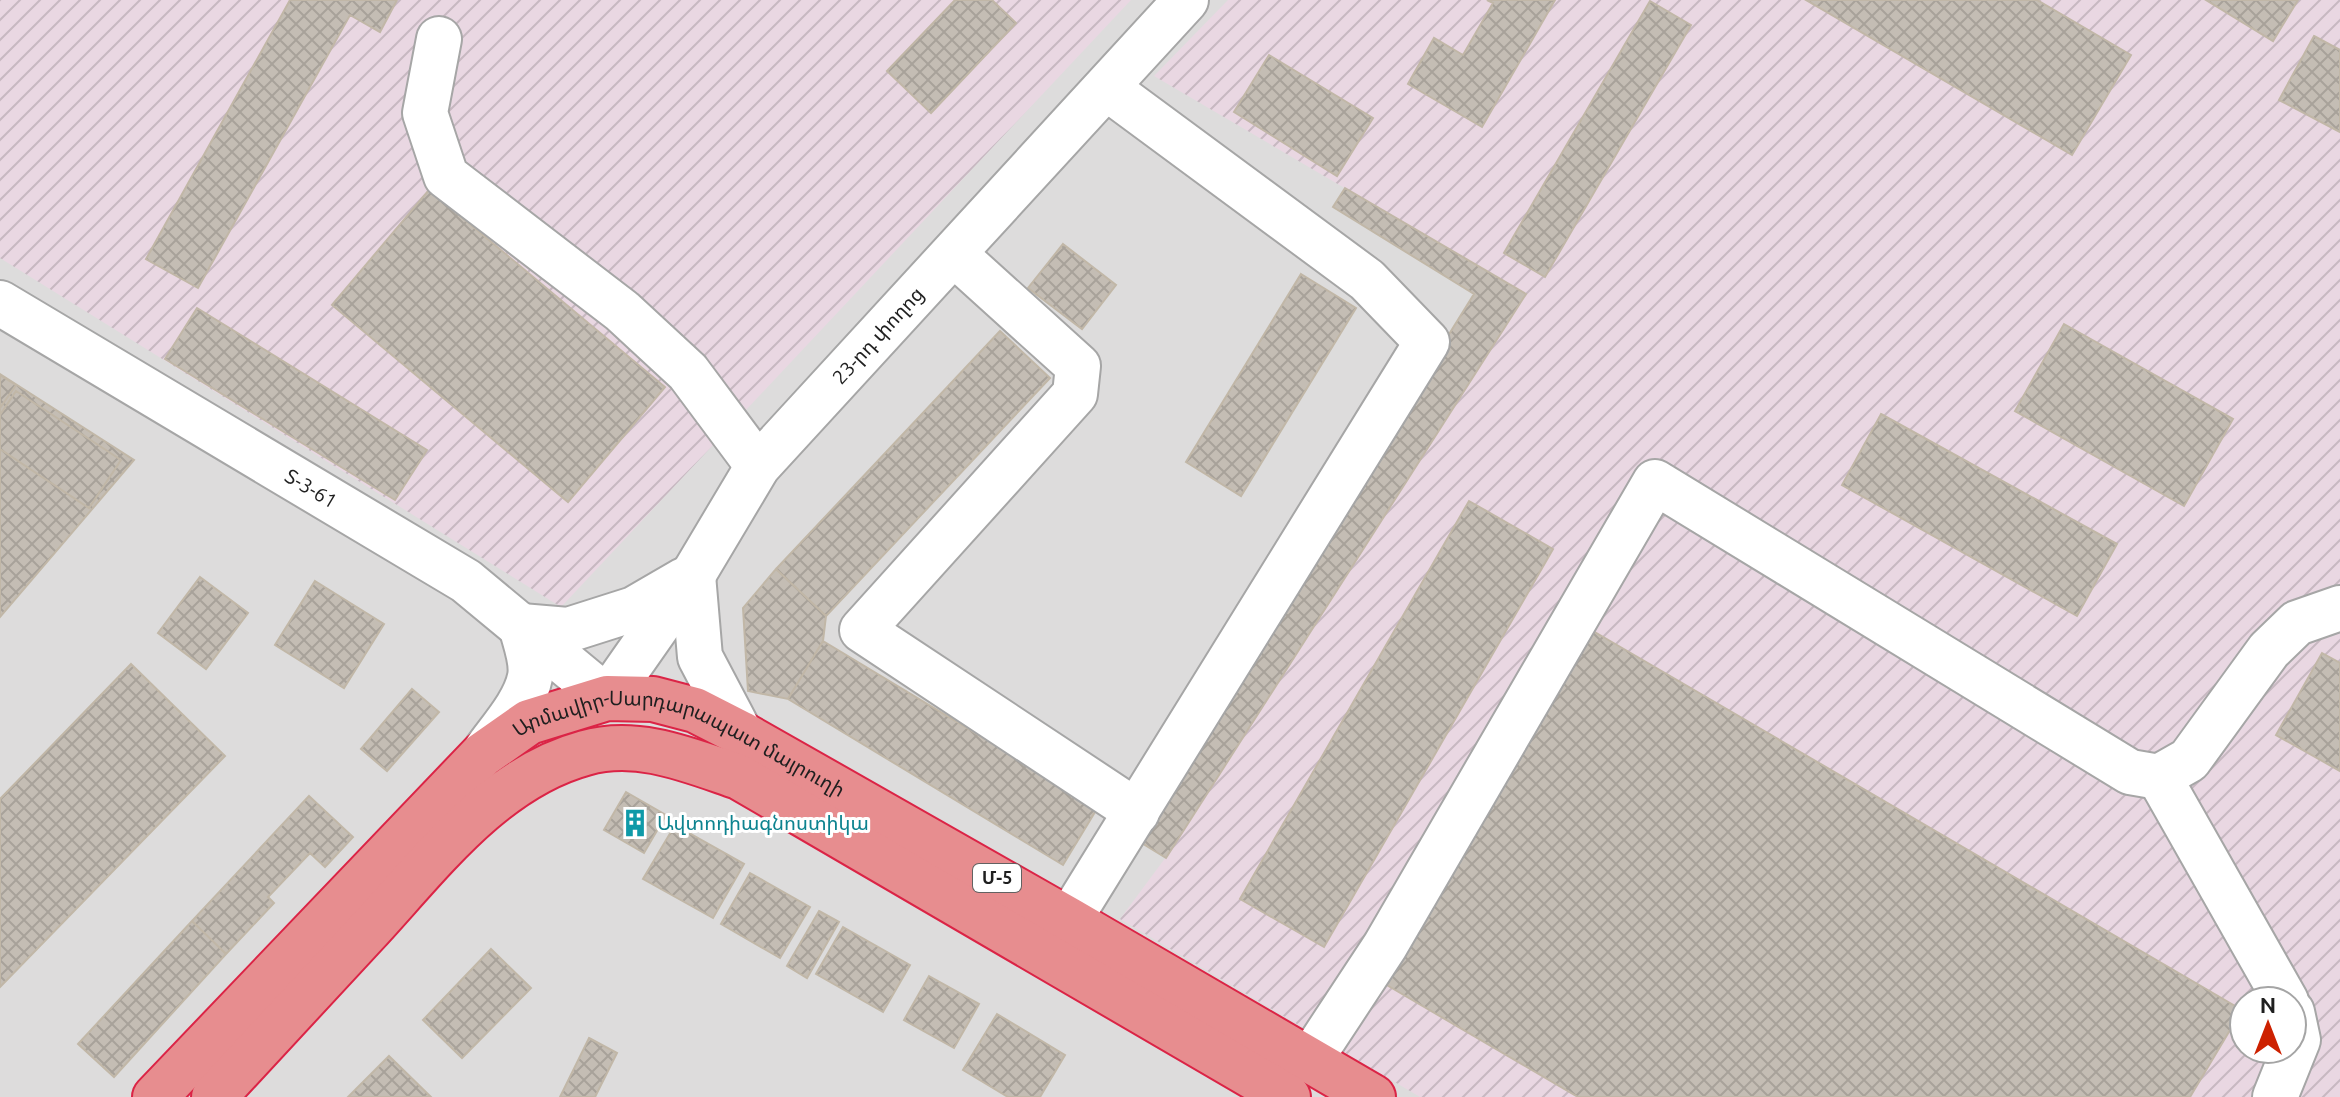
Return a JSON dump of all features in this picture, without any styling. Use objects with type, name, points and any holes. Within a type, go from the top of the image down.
[{"type":"highway","name":"Արմավիր-Սարդարապատ մայրուղի","points":[[155,1097],[484,754],[529,722],[607,698],[653,699],[681,706],[740,733],[1373,1097]]},
{"type":"highway","points":[[607,698],[616,748]]},
{"type":"highway","name":"Արմավիր-Սարդարապատ մայրուղի","points":[[214,1097],[448,844],[509,788],[561,761],[586,752],[616,748],[663,751],[739,777],[1264,1091]]},
{"type":"street","name":"23-րդ փողոց","points":[[607,698],[693,575],[758,466],[1186,0]]},
{"type":"street","points":[[439,39],[425,113],[446,176],[622,311],[688,372],[758,466]]},
{"type":"street","points":[[1069,920],[1427,342],[1367,280],[1107,88]]},
{"type":"street","points":[[954,254],[1078,366],[1075,394],[862,630],[1137,812]]},
{"type":"street","name":"Տ-3-61","points":[[0,303],[466,581],[607,698]]},
{"type":"street","points":[[1310,1060],[1385,946],[1655,482],[2130,772],[2159,777],[2189,760],[2269,650],[2297,623],[2340,608]]},
{"type":"street","points":[[484,754],[519,702],[530,678],[529,656],[521,626],[568,630],[634,609],[693,575],[700,657],[740,733]]},
{"type":"street","points":[[2159,777],[2277,985]]},
{"type":"street","points":[[2275,1097],[2288,1065]]},
{"type":"shaded area","points":[[0,0],[2340,0],[2340,1097],[0,1097]]},
{"type":"shaded area","points":[[0,0],[1131,0],[561,607],[0,258]]},
{"type":"shaded area","points":[[1228,0],[2340,0],[2340,1097],[1420,1097],[1120,919],[1166,857],[1525,294],[1154,76]]},
{"type":"building","points":[[290,0],[397,0],[380,32],[350,15],[198,288],[146,259]]},
{"type":"building","points":[[955,0],[992,0],[1016,23],[931,113],[887,71]]},
{"type":"building","points":[[1487,0],[1555,0],[1482,127],[1408,84],[1434,38],[1463,55],[1493,3]]},
{"type":"building","points":[[1806,0],[2037,0],[2131,55],[2072,155]]},
{"type":"building","points":[[2206,0],[2298,0],[2273,41]]},
{"type":"building","points":[[1650,1],[1691,25],[1545,277],[1504,253]]},
{"type":"building","points":[[2314,36],[2340,50],[2340,132],[2279,100]]},
{"type":"building","points":[[1269,55],[1373,118],[1337,176],[1234,112]]},
{"type":"building","points":[[1345,188],[1526,294],[1166,858],[1135,839],[1474,294],[1333,207]]},
{"type":"building","points":[[429,190],[665,387],[568,502],[332,305]]},
{"type":"building","points":[[1063,244],[1116,285],[1082,329],[1028,288]]},
{"type":"building","points":[[1301,274],[1356,308],[1241,496],[1186,462]]},
{"type":"building","points":[[197,308],[427,450],[395,500],[165,359]]},
{"type":"building","points":[[2064,324],[2233,419],[2184,506],[2015,411]]},
{"type":"building","points":[[1000,331],[1050,378],[826,616],[776,569]]},
{"type":"building","points":[[0,374],[134,460],[0,617]]},
{"type":"building","points":[[0,375],[16,385],[0,408]]},
{"type":"building","points":[[16,391],[121,460],[89,508],[0,449],[0,415]]},
{"type":"building","points":[[1881,414],[2117,544],[2077,616],[1842,485]]},
{"type":"building","points":[[1469,501],[1553,549],[1324,947],[1240,899]]},
{"type":"building","points":[[776,569],[826,616],[823,641],[788,699],[748,691],[743,608]]},
{"type":"building","points":[[200,577],[248,613],[206,669],[158,633]]},
{"type":"building","points":[[315,581],[384,624],[344,688],[275,645]]},
{"type":"building","points":[[1593,631],[2228,1002],[2228,1033],[2190,1097],[1578,1097],[1385,984]]},
{"type":"building","points":[[823,641],[1098,807],[1063,865],[788,699]]},
{"type":"building","points":[[2322,653],[2340,663],[2340,771],[2276,735]]},
{"type":"building","points":[[131,664],[225,756],[0,987],[0,799]]},
{"type":"building","points":[[412,689],[439,712],[387,771],[361,749]]},
{"type":"building","name":"Ավտոդիագնոստիկա","points":[[626,792],[666,815],[644,853],[604,830]]},
{"type":"building","points":[[309,796],[353,837],[325,867],[310,853],[268,897],[274,903],[226,954],[192,921]]},
{"type":"building","points":[[675,825],[744,864],[713,918],[643,879]]},
{"type":"building","points":[[750,873],[810,907],[780,958],[721,924]]},
{"type":"building","points":[[819,911],[839,922],[807,978],[787,966]]},
{"type":"building","points":[[192,921],[226,954],[114,1077],[78,1044]]},
{"type":"building","points":[[843,927],[910,965],[883,1012],[816,974]]},
{"type":"building","points":[[491,949],[531,988],[462,1058],[423,1020]]},
{"type":"building","points":[[929,976],[979,1004],[954,1048],[904,1020]]},
{"type":"building","points":[[997,1014],[1065,1055],[1040,1097],[1008,1097],[963,1070]]},
{"type":"building","points":[[589,1038],[617,1053],[595,1097],[560,1097]]},
{"type":"building","points":[[389,1056],[431,1097],[348,1097]]},
{"type":"place","name":"Ավտոդիագնոստիկա","points":[[635,823]]}]
